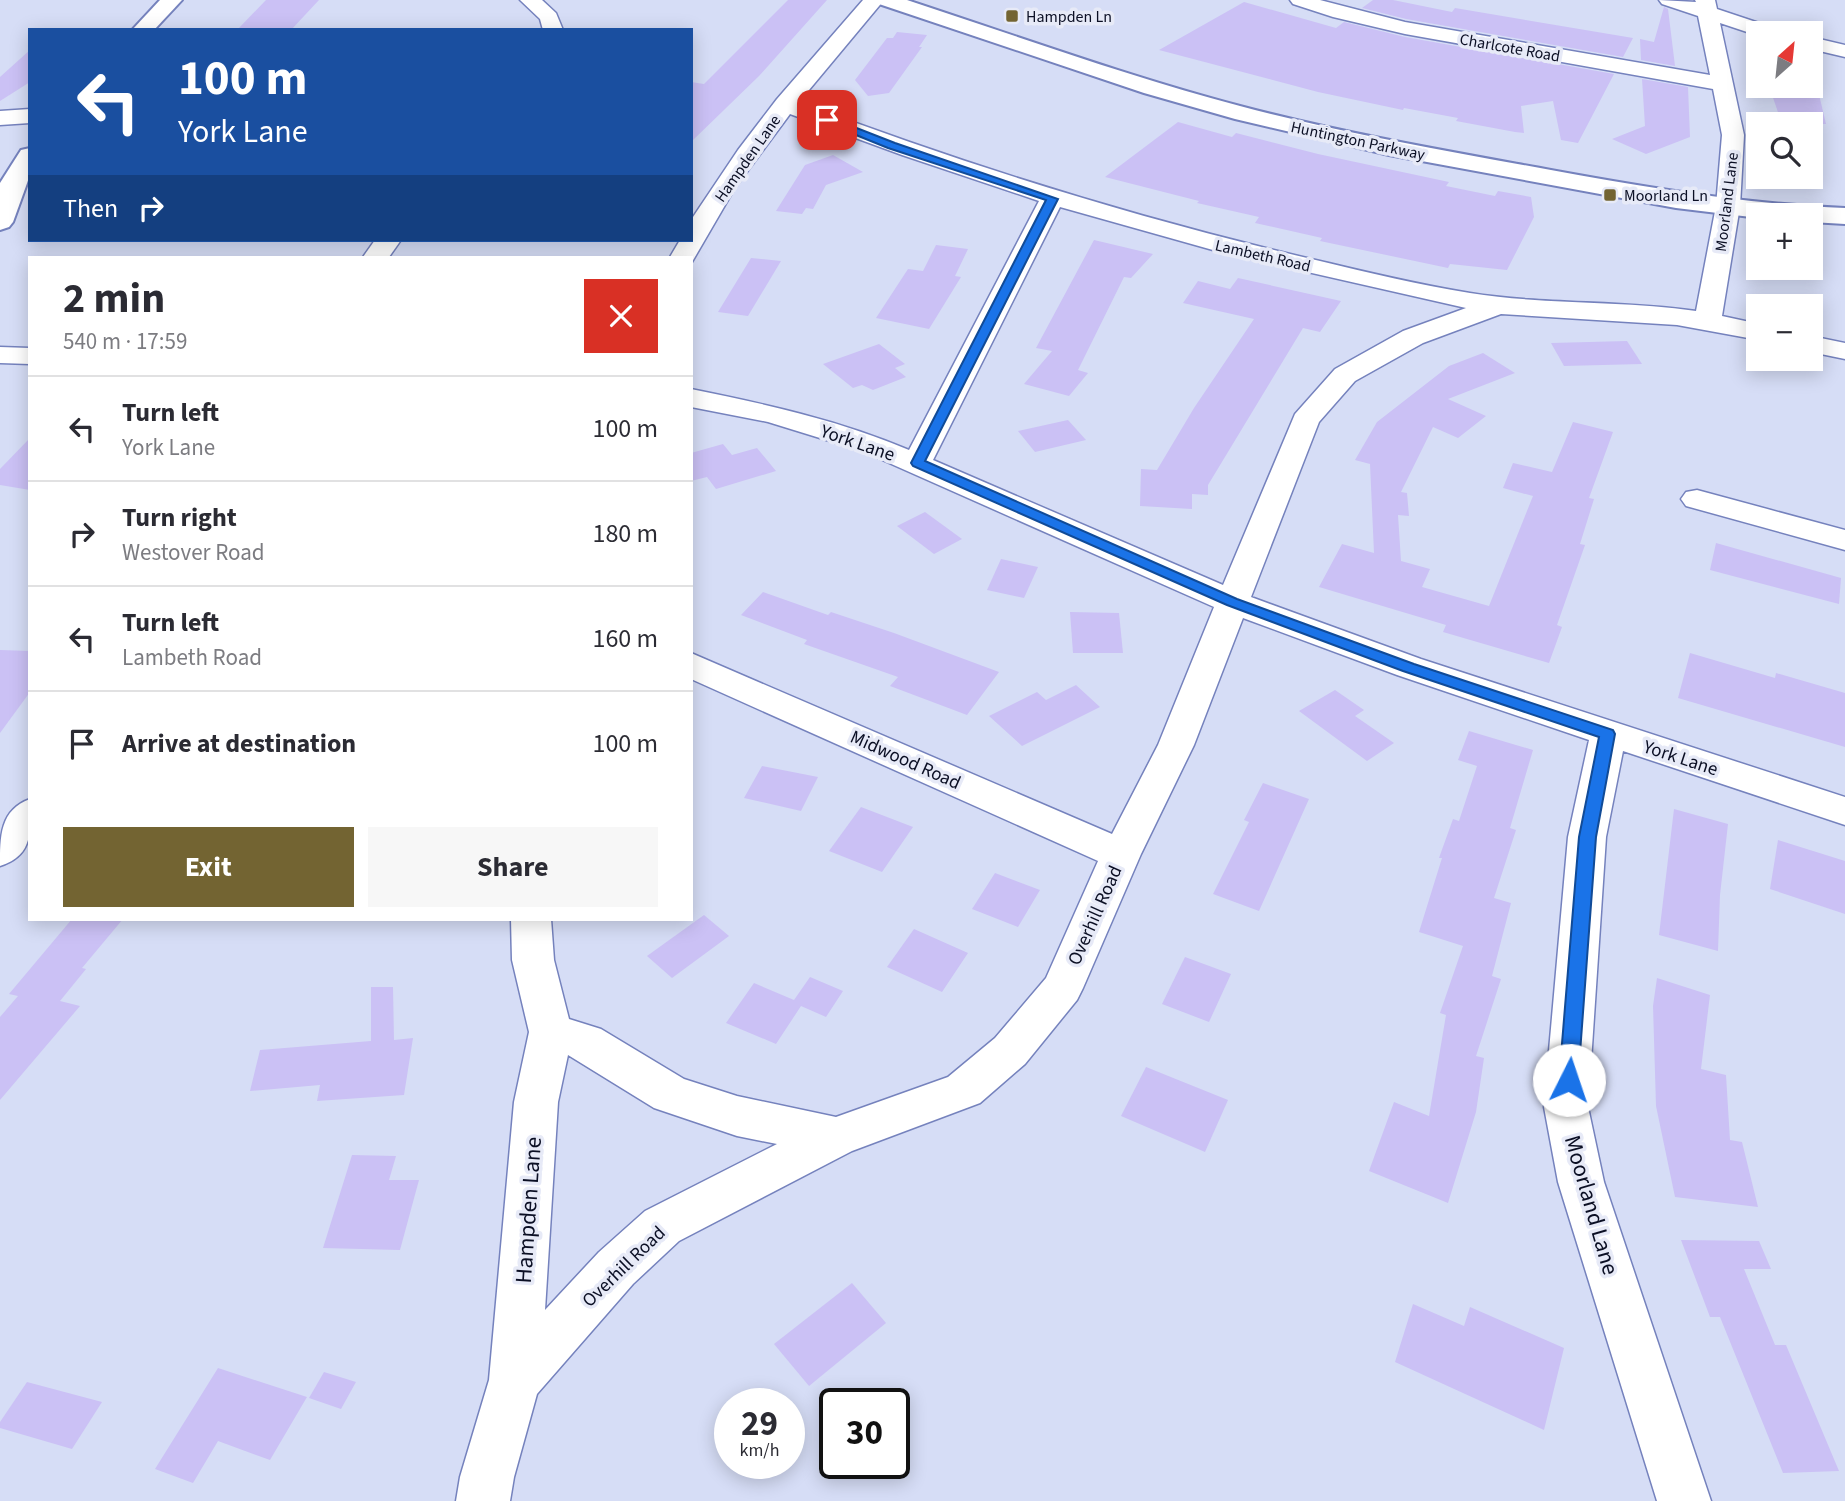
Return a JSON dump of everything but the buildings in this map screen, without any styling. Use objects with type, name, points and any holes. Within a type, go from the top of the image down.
[{"type":"street","points":[[144,28],[172,0]]},
{"type":"street","points":[[530,0],[550,17],[553,28]]},
{"type":"street","name":"Hampden Lane","points":[[693,241],[742,162],[785,104],[874,0]]},
{"type":"street","name":"Huntington Parkway","points":[[886,0],[1093,70],[1260,118],[1459,162],[1730,189],[1782,213],[1845,216]]},
{"type":"street","name":"Huntington Parkway","points":[[948,0],[1098,53],[1278,104],[1451,142],[1608,170],[1665,175]]},
{"type":"street","name":"Charlcote Road","points":[[1300,0],[1340,13],[1405,28],[1723,84]]},
{"type":"street","points":[[1669,0],[1707,7],[1746,23]]},
{"type":"street","name":"Moorland Lane","points":[[1707,7],[1733,135],[1730,189],[1708,321]]},
{"type":"street","points":[[1824,46],[1845,51]]},
{"type":"street","name":"Lambeth Road","points":[[785,104],[891,145],[1052,199],[1188,237],[1364,279],[1497,306],[1708,321],[1746,329]]},
{"type":"street","points":[[0,118],[28,116]]},
{"type":"street","points":[[0,222],[12,184],[28,158]]},
{"type":"street","points":[[1786,190],[1845,200]]},
{"type":"street","points":[[917,463],[1052,199]]},
{"type":"street","name":"Overhill Road","points":[[515,1380],[616,1268],[662,1226],[836,1137],[964,1090],[1010,1051],[1062,988],[1121,854],[1176,745],[1305,420],[1345,375],[1413,337],[1497,306]]},
{"type":"street","points":[[1823,346],[1845,351]]},
{"type":"street","points":[[0,355],[28,356]]},
{"type":"street","name":"York Lane","points":[[693,398],[774,414],[873,445],[1232,602],[1409,667],[1845,811]]},
{"type":"street","points":[[1697,499],[1845,540]]},
{"type":"street","name":"Midwood Road","points":[[693,666],[1121,854]]},
{"type":"street","name":"Moorland Lane","points":[[1608,734],[1587,837],[1566,1107],[1581,1182],[1684,1501]]},
{"type":"street","points":[[0,850],[28,815]]},
{"type":"street","name":"Hampden Lane","points":[[482,1501],[486,1477],[515,1380],[536,1102],[551,1032],[533,960],[531,921]]},
{"type":"street","points":[[551,1032],[586,1042],[670,1094],[737,1116],[836,1137]]},
{"type":"place","name":"Hampden Ln","points":[[1012,16]]},
{"type":"place","name":"Moorland Ln","points":[[1610,195]]},
{"type":"route","points":[[827,120],[891,145],[1052,199],[917,463],[1232,602],[1409,667],[1608,734],[1587,837],[1569,1080]]}]
